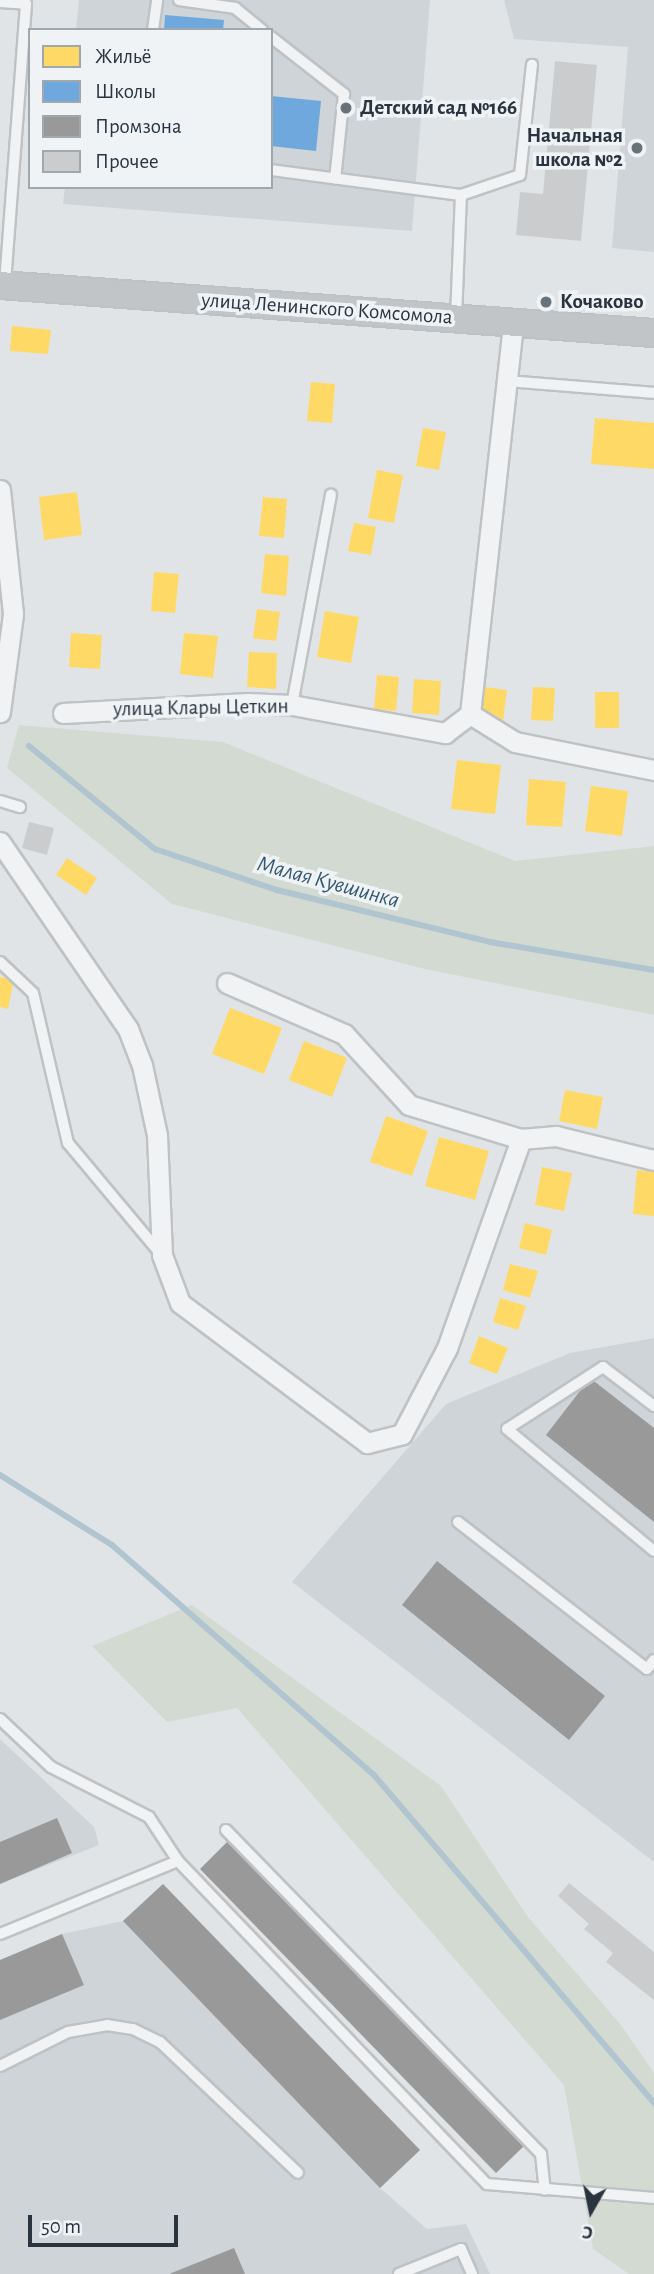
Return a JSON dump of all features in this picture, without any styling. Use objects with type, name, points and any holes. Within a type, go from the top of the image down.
[{"type":"main road","name":"улица Ленинского Комсомола","points":[[2,285],[654,333]]},
{"type":"street","points":[[445,733],[470,714],[513,323]]},
{"type":"street","points":[[0,490],[13,614],[0,712]]},
{"type":"street","name":"улица Клары Цеткин","points":[[63,713],[248,703],[292,705],[445,733],[515,741]]},
{"type":"street","points":[[470,714],[515,741],[654,770]]},
{"type":"street","points":[[0,842],[128,1029],[142,1065],[157,1135],[163,1255],[180,1304],[368,1443],[402,1434],[447,1348],[521,1139]]},
{"type":"street","points":[[227,983],[344,1034],[409,1105],[521,1139],[556,1136],[654,1160]]},
{"type":"lane","points":[[153,28],[157,0]]},
{"type":"lane","points":[[179,0],[234,8],[259,28]]},
{"type":"lane","points":[[0,2],[26,4],[2,285]]},
{"type":"lane","points":[[273,39],[344,94],[335,178]]},
{"type":"lane","points":[[273,170],[461,195],[520,175],[532,65]]},
{"type":"lane","points":[[18,116],[28,116]]},
{"type":"lane","points":[[456,318],[461,195]]},
{"type":"lane","points":[[506,381],[654,393]]},
{"type":"lane","points":[[292,705],[331,495]]},
{"type":"lane","points":[[0,801],[20,807]]},
{"type":"lane","points":[[0,962],[33,993],[68,1143],[163,1255]]},
{"type":"lane","points":[[654,1406],[603,1367],[507,1429],[654,1551]]},
{"type":"lane","points":[[458,1522],[647,1669],[654,1660]]},
{"type":"lane","points":[[0,1719],[51,1767],[149,1817],[178,1861],[487,2185],[654,2198]]},
{"type":"lane","points":[[226,1830],[541,2154],[545,2190]]},
{"type":"lane","points":[[0,1934],[178,1861]]},
{"type":"lane","points":[[0,2066],[68,2032],[107,2025],[133,2029],[160,2042],[298,2174]]},
{"type":"lane","points":[[399,2274],[461,2249],[471,2274]]},
{"type":"shaded area","name":"Детский сад №166","points":[[79,0],[430,0],[412,231],[63,204],[65,189],[273,189],[273,28],[76,28]]},
{"type":"shaded area","name":"Начальная школа №2","points":[[504,0],[654,0],[654,252],[612,248],[628,47],[514,39]]},
{"type":"shaded area","points":[[19,725],[223,742],[515,861],[654,846],[654,1015],[425,969],[172,904],[7,768]]},
{"type":"shaded area","points":[[654,1338],[654,1862],[292,1582],[446,1404],[570,1353]]},
{"type":"shaded area","points":[[192,1605],[441,1786],[528,1917],[621,2025],[654,2073],[654,2274],[629,2274],[593,2249],[564,2085],[237,1708],[167,1722],[92,1646]]},
{"type":"shaded area","points":[[0,1739],[94,1827],[99,1845],[0,1884]]},
{"type":"shaded area","points":[[163,1884],[420,2150],[380,2188],[427,2229],[466,2224],[490,2274],[0,2274],[0,1960],[62,1934],[123,1921]]},
{"type":"building: Жильё","points":[[12,326],[51,330],[48,354],[10,351]]},
{"type":"building: Жильё","points":[[311,382],[335,384],[332,423],[307,421]]},
{"type":"building: Жильё","points":[[595,418],[654,423],[654,469],[591,464]]},
{"type":"building: Жильё","points":[[423,428],[446,432],[439,470],[416,466]]},
{"type":"building: Жильё","points":[[377,470],[403,475],[394,523],[368,518]]},
{"type":"building: Жильё","points":[[77,492],[82,535],[44,540],[39,497]]},
{"type":"building: Жильё","points":[[263,497],[287,499],[284,538],[259,536]]},
{"type":"building: Жильё","points":[[354,523],[376,527],[371,555],[348,551]]},
{"type":"building: Жильё","points":[[265,554],[289,556],[286,596],[261,593]]},
{"type":"building: Жильё","points":[[154,572],[179,574],[175,613],[151,611]]},
{"type":"building: Жильё","points":[[257,609],[280,612],[276,641],[253,638]]},
{"type":"building: Жильё","points":[[325,611],[359,617],[351,663],[317,657]]},
{"type":"building: Жильё","points":[[71,633],[102,635],[100,669],[69,667]]},
{"type":"building: Жильё","points":[[184,633],[218,636],[213,678],[180,674]]},
{"type":"building: Жильё","points":[[249,652],[277,653],[276,689],[247,687]]},
{"type":"building: Жильё","points":[[377,675],[399,677],[396,711],[374,709]]},
{"type":"building: Жильё","points":[[414,679],[441,681],[439,715],[412,713]]},
{"type":"building: Жильё","points":[[485,687],[507,690],[503,722],[480,719]]},
{"type":"building: Жильё","points":[[533,687],[555,688],[553,721],[531,720]]},
{"type":"building: Жильё","points":[[595,692],[619,692],[619,728],[595,728]]},
{"type":"building: Жильё","points":[[457,760],[501,765],[495,814],[451,809]]},
{"type":"building: Жильё","points":[[529,779],[566,782],[562,827],[526,825]]},
{"type":"building: Жильё","points":[[591,786],[628,791],[622,836],[585,831]]},
{"type":"building: Жильё","points":[[67,858],[97,878],[86,895],[56,875]]},
{"type":"building: Жильё","points":[[0,977],[14,979],[8,1009],[0,1007]]},
{"type":"building: Жильё","points":[[230,1008],[282,1028],[264,1074],[212,1054]]},
{"type":"building: Жильё","points":[[304,1041],[347,1058],[332,1097],[289,1080]]},
{"type":"building: Жильё","points":[[565,1090],[603,1097],[597,1129],[559,1121]]},
{"type":"building: Жильё","points":[[386,1116],[428,1131],[412,1176],[370,1162]]},
{"type":"building: Жильё","points":[[439,1137],[489,1151],[475,1200],[425,1186]]},
{"type":"building: Жильё","points":[[542,1167],[572,1173],[564,1211],[535,1205]]},
{"type":"building: Жильё","points":[[637,1170],[654,1172],[654,1216],[633,1214]]},
{"type":"building: Жильё","points":[[525,1223],[552,1230],[546,1255],[519,1248]]},
{"type":"building: Жильё","points":[[510,1264],[538,1271],[530,1298],[503,1290]]},
{"type":"building: Жильё","points":[[500,1298],[526,1306],[518,1330],[493,1322]]},
{"type":"building: Жильё","points":[[479,1336],[508,1348],[497,1374],[469,1363]]},
{"type":"building: Школы","points":[[165,15],[224,20],[223,28],[164,28]]},
{"type":"building: Школы","points":[[273,96],[321,101],[316,151],[273,146]]},
{"type":"building: Промзона","points":[[590,1378],[654,1428],[654,1522],[546,1435]]},
{"type":"building: Промзона","points":[[437,1561],[605,1696],[569,1740],[402,1605]]},
{"type":"building: Промзона","points":[[57,1818],[72,1853],[0,1884],[0,1842]]},
{"type":"building: Промзона","points":[[228,1841],[525,2145],[496,2173],[200,1869]]},
{"type":"building: Промзона","points":[[163,1884],[420,2150],[380,2188],[123,1921]]},
{"type":"building: Промзона","points":[[62,1934],[84,1985],[0,2020],[0,1960]]},
{"type":"building: Промзона","points":[[234,2248],[245,2274],[169,2274]]},
{"type":"building: Прочее","points":[[555,61],[597,65],[581,241],[516,235],[520,192],[543,194]]},
{"type":"building: Прочее","points":[[29,822],[54,828],[47,855],[22,848]]},
{"type":"building: Прочее","points":[[569,1883],[654,1952],[654,2000],[606,1962],[613,1953],[584,1929],[589,1924],[558,1896]]},
{"type":"waterway","name":"Малая Кувшинка","points":[[29,746],[155,849],[277,890],[490,942],[654,970]]},
{"type":"waterway","points":[[0,1475],[112,1545],[374,1775],[654,2103]]},
{"type":"place","name":"Детский сад №166","points":[[346,108]]},
{"type":"place","name":"Начальная школа №2","points":[[637,148]]},
{"type":"place","name":"Кочаково","points":[[546,302]]}]
